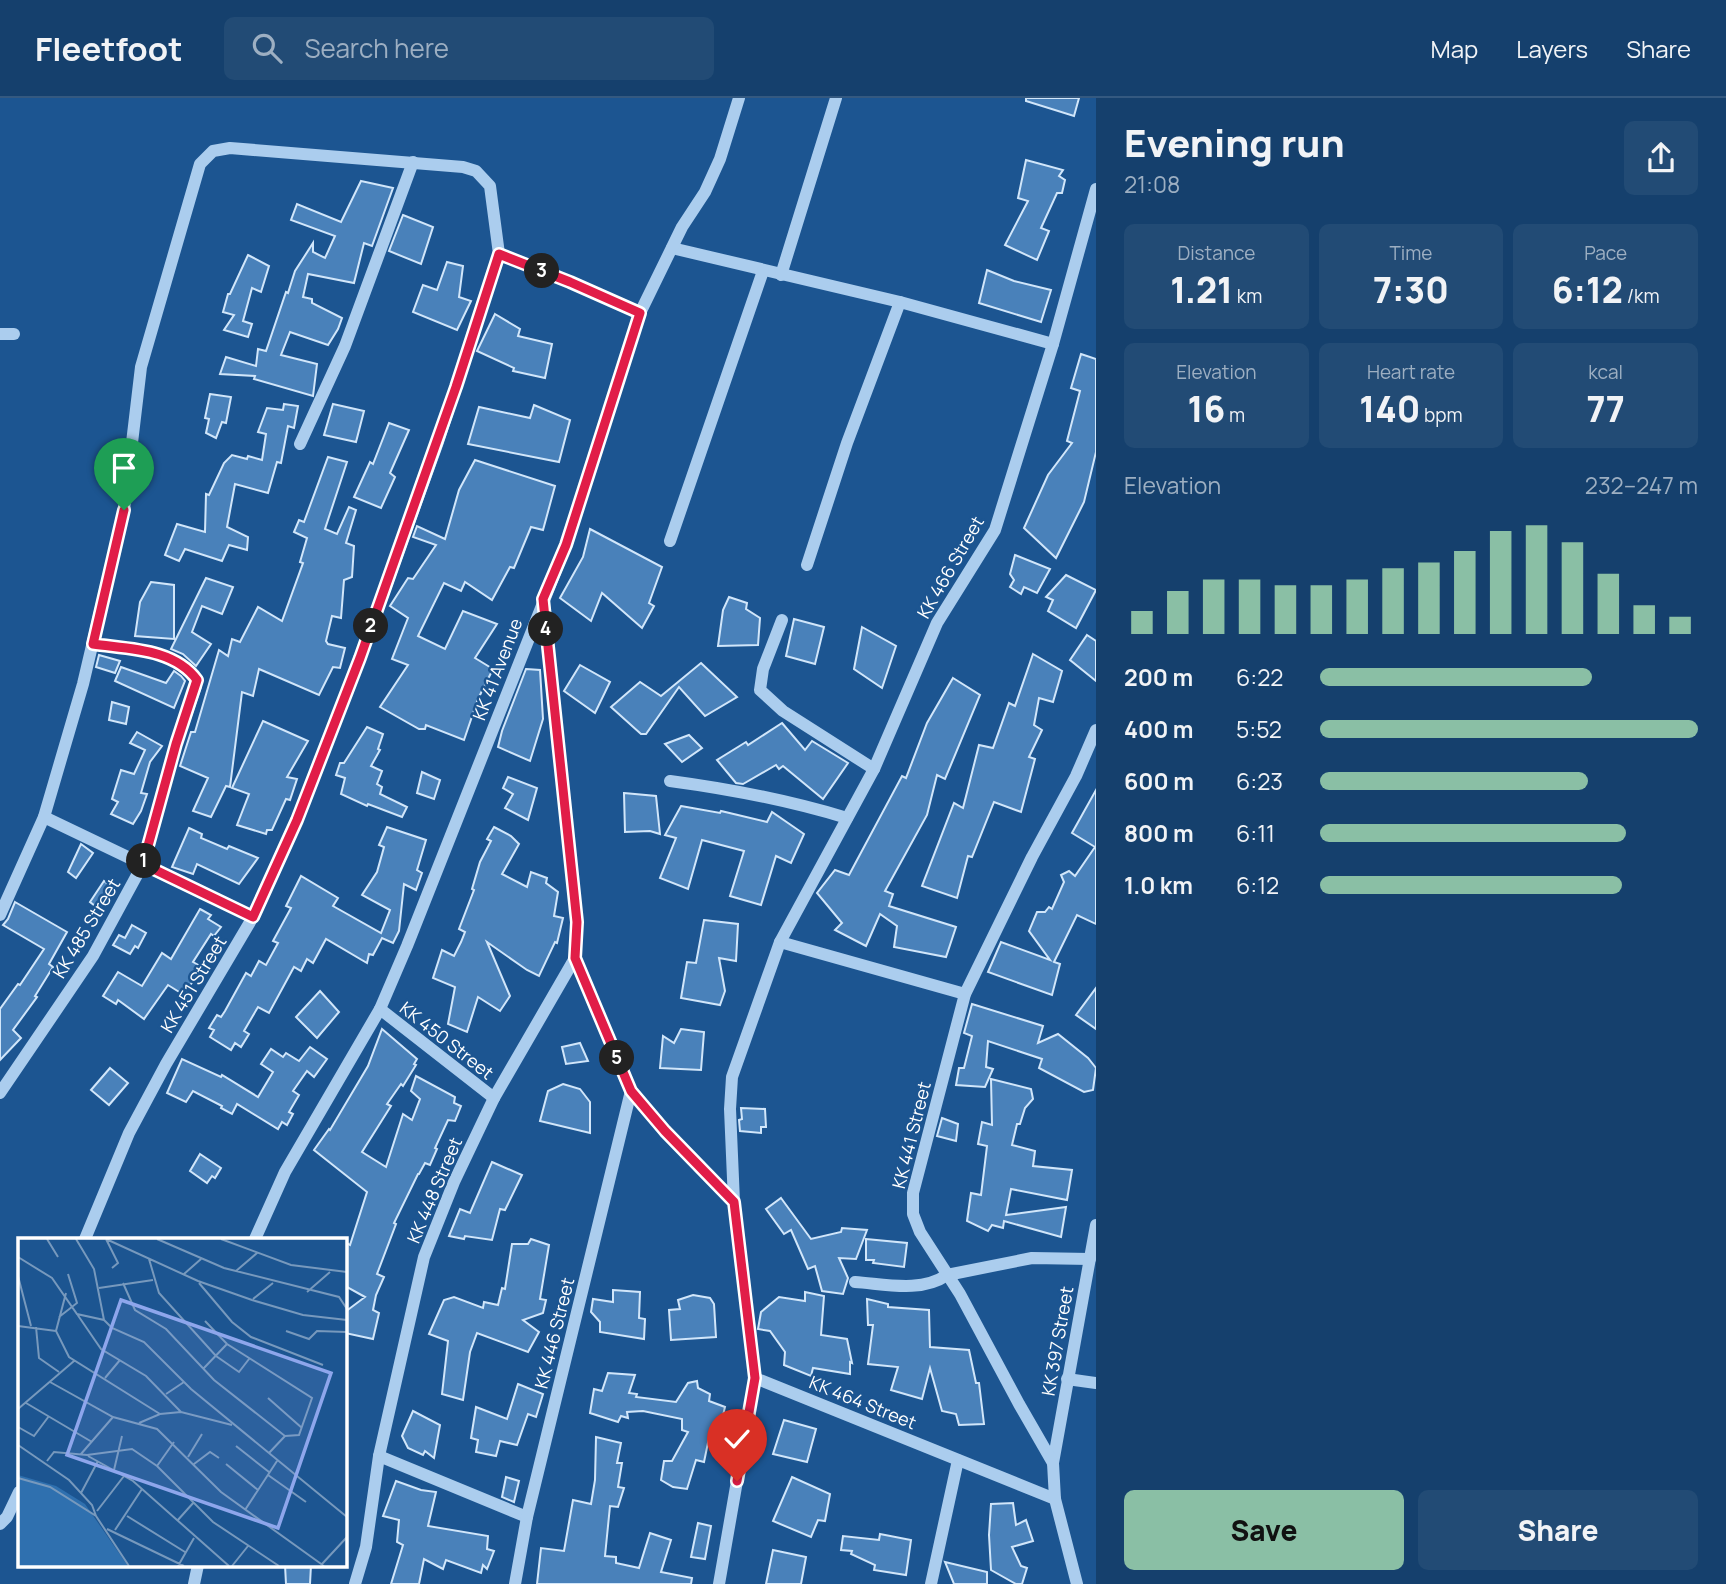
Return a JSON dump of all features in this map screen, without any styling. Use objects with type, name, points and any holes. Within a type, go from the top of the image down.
[{"type":"street","name":"KK 41 Avenue","points":[[255,1238],[285,1172],[380,1009],[407,946],[566,545],[640,313],[682,227],[705,192],[720,159],[739,98]]},
{"type":"street","points":[[781,275],[836,98]]},
{"type":"street","points":[[0,915],[44,817],[83,684],[124,510],[141,367],[200,164],[213,151],[230,148],[414,162],[476,171],[490,186],[499,254],[640,313]]},
{"type":"street","points":[[300,444],[345,346],[414,162]]},
{"type":"street","name":"KK 466 Street","points":[[719,1584],[755,1378],[734,1202],[730,1109],[732,1077],[780,942],[874,769],[937,623],[995,530],[1053,344],[1096,189]]},
{"type":"street","points":[[672,248],[900,302],[1053,344]]},
{"type":"street","name":"KK 451 Street","points":[[85,1238],[129,1133],[166,1064],[253,917],[297,820],[360,658],[446,418],[499,254]]},
{"type":"street","points":[[670,541],[764,271]]},
{"type":"street","points":[[807,565],[847,443],[900,302]]},
{"type":"street","points":[[0,334],[14,334]]},
{"type":"street","points":[[543,599],[577,922],[575,958],[631,1091],[665,1131],[734,1202]]},
{"type":"street","points":[[782,620],[763,669],[761,690],[783,711],[874,769]]},
{"type":"street","name":"KK 485 Street","points":[[0,1093],[93,956],[143,864],[176,744],[197,680],[191,672],[166,657],[150,652],[93,644]]},
{"type":"street","name":"KK 441 Street","points":[[1077,1584],[1055,1499],[1053,1463],[920,1232],[913,1214],[913,1193],[965,994],[1032,857],[1076,776],[1096,730]]},
{"type":"street","points":[[670,781],[785,800],[847,818]]},
{"type":"street","points":[[44,817],[253,917]]},
{"type":"street","points":[[780,942],[965,994]]},
{"type":"street","name":"KK 448 Street","points":[[355,1584],[366,1547],[379,1456],[424,1257],[454,1182],[494,1098],[575,958]]},
{"type":"street","name":"KK 450 Street","points":[[380,1009],[494,1098]]},
{"type":"street","name":"KK 446 Street","points":[[515,1584],[527,1517],[631,1091]]},
{"type":"street","name":"KK 397 Street","points":[[1053,1463],[1096,1225]]},
{"type":"street","points":[[855,1282],[914,1286],[938,1281],[947,1275],[1032,1258],[1090,1259]]},
{"type":"street","name":"KK 464 Street","points":[[755,1378],[1055,1499]]},
{"type":"street","points":[[1067,1379],[1096,1383]]},
{"type":"street","points":[[379,1456],[527,1517]]},
{"type":"street","points":[[930,1584],[958,1460]]},
{"type":"street","points":[[0,1524],[7,1517],[18,1494]]},
{"type":"street","points":[[194,1584],[198,1566]]},
{"type":"building","points":[[1026,98],[1079,98],[1074,116],[1026,101]]},
{"type":"building","points":[[1026,160],[1063,170],[1059,176],[1065,180],[1062,193],[1057,193],[1041,228],[1049,231],[1037,260],[1005,245],[1028,201],[1018,198]]},
{"type":"building","points":[[361,181],[393,188],[372,246],[364,243],[354,283],[308,274],[303,297],[312,299],[312,303],[342,318],[338,329],[328,345],[290,332],[281,355],[317,364],[313,396],[254,379],[255,376],[220,374],[226,357],[256,366],[258,349],[266,351],[295,271],[313,243],[313,252],[325,258],[335,236],[291,220],[297,204],[341,222]]},
{"type":"building","points":[[403,215],[433,227],[421,264],[389,251]]},
{"type":"building","points":[[248,255],[269,266],[261,292],[252,288],[243,321],[252,324],[248,337],[224,330],[234,315],[223,312],[228,294]]},
{"type":"building","points":[[447,262],[463,266],[459,297],[471,301],[457,330],[413,312],[423,285],[437,290]]},
{"type":"building","points":[[987,270],[1014,281],[1051,290],[1041,322],[979,303]]},
{"type":"building","points":[[495,314],[520,329],[518,336],[552,344],[545,378],[513,371],[514,368],[477,351]]},
{"type":"building","points":[[1081,354],[1096,359],[1096,452],[1084,502],[1056,558],[1024,528],[1048,475],[1072,443],[1067,441],[1080,391],[1071,388]]},
{"type":"building","points":[[210,394],[231,397],[226,423],[222,422],[216,438],[206,433],[209,419],[205,418]]},
{"type":"building","points":[[284,404],[298,406],[294,428],[288,426],[281,463],[277,462],[268,493],[235,484],[227,527],[248,537],[247,550],[229,545],[222,561],[185,549],[179,561],[165,555],[177,524],[205,532],[206,494],[209,495],[224,463],[232,455],[262,460],[266,434],[258,432],[267,408],[283,410]]},
{"type":"building","points":[[333,404],[364,411],[356,442],[324,435]]},
{"type":"building","points":[[534,405],[570,420],[559,462],[468,444],[479,407],[530,418]]},
{"type":"building","points":[[389,423],[409,430],[390,473],[395,477],[381,508],[354,497],[370,462],[373,464]]},
{"type":"building","points":[[328,457],[347,462],[325,529],[337,534],[349,507],[356,510],[346,543],[354,546],[352,577],[344,580],[341,618],[332,616],[326,641],[328,644],[345,648],[340,668],[333,667],[319,695],[259,669],[253,696],[242,692],[230,787],[226,786],[211,817],[193,811],[208,778],[180,766],[191,732],[195,732],[219,650],[228,656],[232,639],[240,642],[258,607],[282,621],[303,563],[300,562],[307,538],[294,532],[299,520],[304,522]]},
{"type":"building","points":[[475,460],[555,486],[543,530],[531,527],[514,568],[510,567],[492,600],[465,582],[461,591],[444,583],[418,636],[445,649],[463,611],[497,624],[475,658],[493,669],[478,699],[464,740],[426,725],[425,729],[419,729],[380,707],[408,665],[392,659],[408,618],[390,606],[408,578],[413,579],[436,545],[413,537],[417,526],[445,539],[459,490]]},
{"type":"building","points":[[590,529],[662,567],[649,603],[654,606],[642,628],[602,593],[591,621],[560,598],[583,557]]},
{"type":"building","points":[[1015,555],[1050,569],[1037,593],[1024,587],[1021,594],[1010,587],[1014,580],[1010,574]]},
{"type":"building","points":[[1066,575],[1096,590],[1076,628],[1048,611],[1053,600],[1046,597]]},
{"type":"building","points":[[206,578],[233,587],[222,614],[202,606],[192,632],[211,644],[196,666],[183,654],[171,649]]},
{"type":"building","points":[[151,582],[174,585],[174,639],[135,636],[140,602]]},
{"type":"building","points":[[729,597],[747,603],[746,609],[760,618],[758,645],[718,646],[723,610]]},
{"type":"building","points":[[794,619],[824,627],[815,664],[786,656]]},
{"type":"building","points":[[862,627],[896,646],[882,688],[854,669]]},
{"type":"building","points":[[1087,635],[1096,641],[1096,681],[1070,660]]},
{"type":"building","points":[[1033,654],[1062,671],[1053,702],[1039,698],[1034,725],[1042,730],[1029,757],[1035,759],[1021,812],[994,802],[972,857],[968,856],[957,898],[922,886],[954,803],[963,808],[979,745],[993,748],[1009,703],[1015,706]]},
{"type":"building","points":[[99,655],[120,661],[115,673],[96,667]]},
{"type":"building","points":[[701,663],[737,697],[705,716],[679,687],[646,734],[641,734],[611,707],[640,682],[661,696]]},
{"type":"building","points":[[580,665],[610,682],[595,713],[564,691]]},
{"type":"building","points":[[121,667],[166,683],[174,671],[181,676],[185,681],[174,708],[115,681]]},
{"type":"building","points":[[526,669],[540,670],[543,719],[530,761],[498,747]]},
{"type":"building","points":[[953,678],[980,695],[945,779],[937,775],[927,815],[885,891],[893,894],[889,906],[956,927],[946,957],[894,947],[897,926],[880,914],[866,946],[835,930],[842,923],[817,893],[835,870],[849,875],[902,776],[906,778],[927,723]]},
{"type":"building","points":[[112,702],[129,707],[126,724],[109,720]]},
{"type":"building","points":[[263,721],[308,741],[287,777],[297,779],[290,800],[286,799],[272,830],[267,830],[266,834],[237,825],[249,794],[232,788]]},
{"type":"building","points":[[782,723],[805,750],[812,741],[848,763],[823,799],[783,766],[779,769],[776,765],[743,784],[736,783],[717,760],[746,742],[748,745]]},
{"type":"building","points":[[367,727],[383,734],[378,749],[380,750],[371,766],[382,771],[377,784],[382,787],[380,794],[407,807],[402,817],[341,794],[345,778],[336,775],[340,763],[344,763]]},
{"type":"building","points":[[137,732],[162,746],[150,762],[141,793],[147,794],[133,824],[111,814],[118,802],[112,799],[121,770],[134,774],[145,750],[130,743]]},
{"type":"building","points":[[689,735],[702,748],[682,762],[665,744]]},
{"type":"building","points":[[422,772],[440,780],[434,799],[417,793]]},
{"type":"building","points":[[508,777],[537,788],[528,820],[505,808],[513,794],[503,788]]},
{"type":"building","points":[[1096,790],[1096,924],[1077,915],[1054,962],[1060,964],[1052,995],[988,972],[1001,942],[1050,960],[1029,931],[1037,912],[1045,912],[1049,907],[1052,909],[1064,882],[1061,875],[1069,871],[1075,876],[1095,847],[1072,833]]},
{"type":"building","points":[[624,793],[656,796],[660,834],[650,831],[625,832]]},
{"type":"building","points":[[681,806],[720,813],[721,811],[767,822],[772,812],[804,834],[791,863],[776,856],[761,905],[730,896],[744,851],[702,840],[688,889],[660,878],[676,838],[665,835]]},
{"type":"building","points":[[387,827],[426,840],[417,870],[422,873],[416,890],[404,884],[399,931],[393,943],[382,938],[373,955],[369,954],[367,963],[326,939],[313,963],[307,959],[301,971],[294,967],[269,1013],[258,1007],[244,1031],[249,1034],[241,1047],[235,1043],[231,1050],[210,1037],[214,1030],[209,1028],[217,1015],[221,1017],[246,973],[251,976],[259,961],[266,965],[278,943],[273,941],[291,908],[286,906],[301,876],[338,898],[333,906],[381,933],[390,910],[362,895],[377,872],[384,847],[379,845]]},
{"type":"building","points":[[494,827],[511,836],[519,844],[502,874],[527,887],[531,872],[547,878],[546,883],[558,892],[554,916],[563,918],[557,943],[555,942],[539,976],[487,942],[510,996],[500,1011],[478,997],[467,1032],[448,1024],[455,987],[433,978],[442,950],[454,956],[461,942],[465,932],[459,929],[474,890],[472,889],[480,862],[491,841],[487,839]]},
{"type":"building","points":[[189,828],[202,834],[201,838],[258,858],[239,884],[197,864],[193,874],[172,867]]},
{"type":"building","points":[[81,844],[93,853],[76,878],[68,872]]},
{"type":"building","points":[[104,881],[113,888],[99,909],[90,902]]},
{"type":"building","points":[[15,902],[67,932],[49,964],[53,967],[35,996],[37,997],[13,1030],[21,1038],[0,1060],[0,1009],[44,949],[3,925]]},
{"type":"building","points":[[200,909],[211,915],[208,919],[221,927],[214,936],[211,934],[193,962],[202,967],[184,995],[168,985],[144,1019],[118,1000],[116,1004],[103,996],[118,972],[142,986],[162,953],[171,959]]},
{"type":"building","points":[[704,920],[738,924],[736,961],[719,958],[725,991],[720,1005],[681,998],[687,962],[696,963]]},
{"type":"building","points":[[132,925],[146,933],[138,948],[135,946],[130,954],[113,945],[119,935],[125,938]]},
{"type":"building","points":[[1096,988],[1096,1029],[1076,1015]]},
{"type":"building","points":[[320,991],[339,1012],[317,1038],[296,1017]]},
{"type":"building","points":[[972,1004],[1043,1026],[1038,1043],[1058,1034],[1088,1058],[1096,1068],[1093,1090],[1084,1092],[1039,1068],[1042,1059],[988,1041],[986,1067],[993,1069],[985,1087],[956,1085],[959,1068],[964,1068],[972,1036],[964,1033]]},
{"type":"building","points":[[382,1029],[417,1059],[403,1086],[401,1084],[387,1104],[391,1106],[362,1152],[386,1167],[403,1114],[412,1120],[420,1099],[411,1091],[416,1076],[455,1097],[454,1103],[461,1106],[455,1121],[448,1120],[430,1165],[425,1163],[418,1174],[394,1223],[396,1224],[377,1274],[384,1277],[373,1310],[379,1313],[373,1339],[346,1333],[346,1311],[365,1297],[346,1287],[346,1243],[350,1245],[367,1192],[314,1150],[330,1130],[368,1066]]},
{"type":"building","points":[[681,1029],[704,1032],[701,1070],[660,1068],[663,1036],[674,1043]]},
{"type":"building","points":[[580,1043],[588,1061],[566,1064],[562,1047]]},
{"type":"building","points":[[310,1047],[327,1059],[314,1077],[307,1071],[293,1091],[299,1095],[289,1112],[293,1114],[287,1125],[282,1122],[278,1129],[237,1104],[232,1114],[193,1091],[186,1102],[167,1093],[182,1059],[221,1077],[222,1075],[258,1097],[273,1072],[261,1064],[271,1049],[283,1057],[286,1053],[299,1061]]},
{"type":"building","points":[[110,1068],[128,1083],[109,1105],[91,1090]]},
{"type":"building","points":[[991,1079],[1031,1089],[1033,1099],[1025,1108],[1020,1124],[1017,1124],[1012,1145],[1035,1151],[1033,1166],[1072,1170],[1067,1200],[1011,1189],[1006,1215],[1066,1207],[1061,1237],[1004,1221],[1003,1228],[992,1225],[988,1231],[967,1221],[971,1193],[981,1195],[987,1146],[978,1144],[982,1122],[992,1125]]},
{"type":"building","points":[[563,1084],[580,1089],[590,1102],[590,1133],[540,1121],[548,1091]]},
{"type":"building","points":[[741,1108],[765,1109],[766,1127],[761,1127],[761,1133],[740,1131]]},
{"type":"building","points":[[942,1118],[958,1124],[956,1141],[937,1136]]},
{"type":"building","points":[[200,1154],[221,1168],[215,1178],[212,1176],[207,1183],[190,1171]]},
{"type":"building","points":[[492,1162],[522,1175],[505,1210],[500,1209],[492,1240],[449,1236],[460,1209],[470,1213]]},
{"type":"building","points":[[781,1198],[811,1239],[841,1232],[842,1228],[867,1230],[856,1259],[839,1258],[848,1278],[843,1294],[822,1291],[815,1266],[808,1269],[791,1230],[784,1234],[766,1209]]},
{"type":"building","points":[[531,1239],[549,1245],[540,1299],[546,1300],[543,1313],[523,1320],[539,1332],[528,1352],[477,1333],[470,1352],[463,1400],[442,1394],[448,1341],[429,1334],[444,1300],[454,1297],[483,1308],[484,1302],[498,1305],[502,1288],[505,1289],[512,1244],[528,1244]]},
{"type":"building","points":[[866,1239],[907,1243],[904,1267],[866,1260]]},
{"type":"building","points":[[613,1290],[640,1292],[639,1318],[645,1319],[644,1339],[600,1332],[600,1322],[591,1312],[593,1299],[613,1302]]},
{"type":"building","points":[[805,1292],[824,1296],[821,1335],[847,1339],[852,1363],[850,1362],[850,1374],[813,1368],[811,1376],[784,1365],[785,1352],[770,1331],[758,1329],[761,1312],[779,1297],[805,1301]]},
{"type":"building","points":[[693,1295],[710,1298],[714,1304],[716,1337],[671,1340],[669,1310],[680,1309],[678,1300]]},
{"type":"building","points":[[867,1299],[888,1304],[888,1307],[929,1310],[930,1347],[969,1350],[976,1383],[979,1383],[984,1424],[959,1425],[956,1414],[942,1411],[930,1368],[922,1399],[891,1390],[898,1367],[868,1364],[873,1325],[868,1325]]},
{"type":"building","points":[[608,1373],[635,1375],[629,1393],[637,1394],[636,1397],[676,1402],[688,1383],[697,1381],[698,1388],[710,1394],[709,1401],[725,1407],[717,1440],[709,1438],[704,1462],[696,1460],[687,1489],[673,1487],[661,1480],[664,1461],[672,1461],[688,1432],[682,1430],[682,1419],[643,1411],[627,1412],[628,1418],[621,1416],[618,1422],[590,1413],[594,1389],[602,1391]]},
{"type":"building","points":[[518,1384],[543,1394],[536,1417],[528,1414],[517,1445],[500,1441],[496,1456],[476,1452],[478,1440],[471,1438],[476,1407],[507,1419]]},
{"type":"building","points":[[413,1411],[440,1425],[434,1458],[425,1451],[423,1455],[408,1448],[402,1436]]},
{"type":"building","points":[[784,1420],[816,1429],[807,1462],[773,1454]]},
{"type":"building","points":[[596,1437],[621,1443],[617,1463],[622,1463],[618,1487],[624,1488],[618,1507],[610,1506],[605,1556],[616,1557],[616,1563],[639,1568],[650,1533],[671,1540],[661,1572],[692,1578],[691,1584],[537,1584],[541,1548],[564,1551],[573,1500],[591,1504],[595,1480]]},
{"type":"building","points":[[506,1477],[519,1481],[514,1502],[502,1497]]},
{"type":"building","points":[[792,1477],[830,1494],[825,1521],[818,1520],[811,1537],[773,1521]]},
{"type":"building","points":[[396,1481],[436,1492],[428,1526],[488,1536],[487,1549],[494,1551],[487,1569],[483,1565],[481,1573],[446,1560],[443,1569],[424,1559],[419,1584],[391,1584],[403,1545],[397,1542],[399,1520],[383,1516]]},
{"type":"building","points":[[1013,1503],[1016,1525],[1026,1520],[1033,1541],[1012,1547],[1021,1566],[1027,1568],[1022,1584],[1016,1584],[991,1570],[991,1504]]},
{"type":"building","points":[[698,1523],[711,1526],[705,1559],[691,1557]]},
{"type":"building","points":[[880,1534],[911,1540],[906,1575],[874,1570],[875,1565],[851,1554],[852,1551],[841,1550],[843,1536],[879,1540]]},
{"type":"building","points":[[773,1550],[806,1557],[801,1584],[766,1584]]},
{"type":"building","points":[[945,1562],[987,1572],[987,1584],[954,1584]]},
{"type":"building","points":[[285,1566],[311,1566],[310,1584],[286,1584]]},
{"type":"route","points":[[124,510],[93,644],[150,652],[166,657],[191,672],[197,680],[176,744],[143,864],[253,917],[297,820],[360,658],[438,442],[499,254],[640,313],[566,545],[543,599],[577,922],[575,958],[631,1091],[665,1131],[734,1202],[755,1378],[737,1481]]}]
